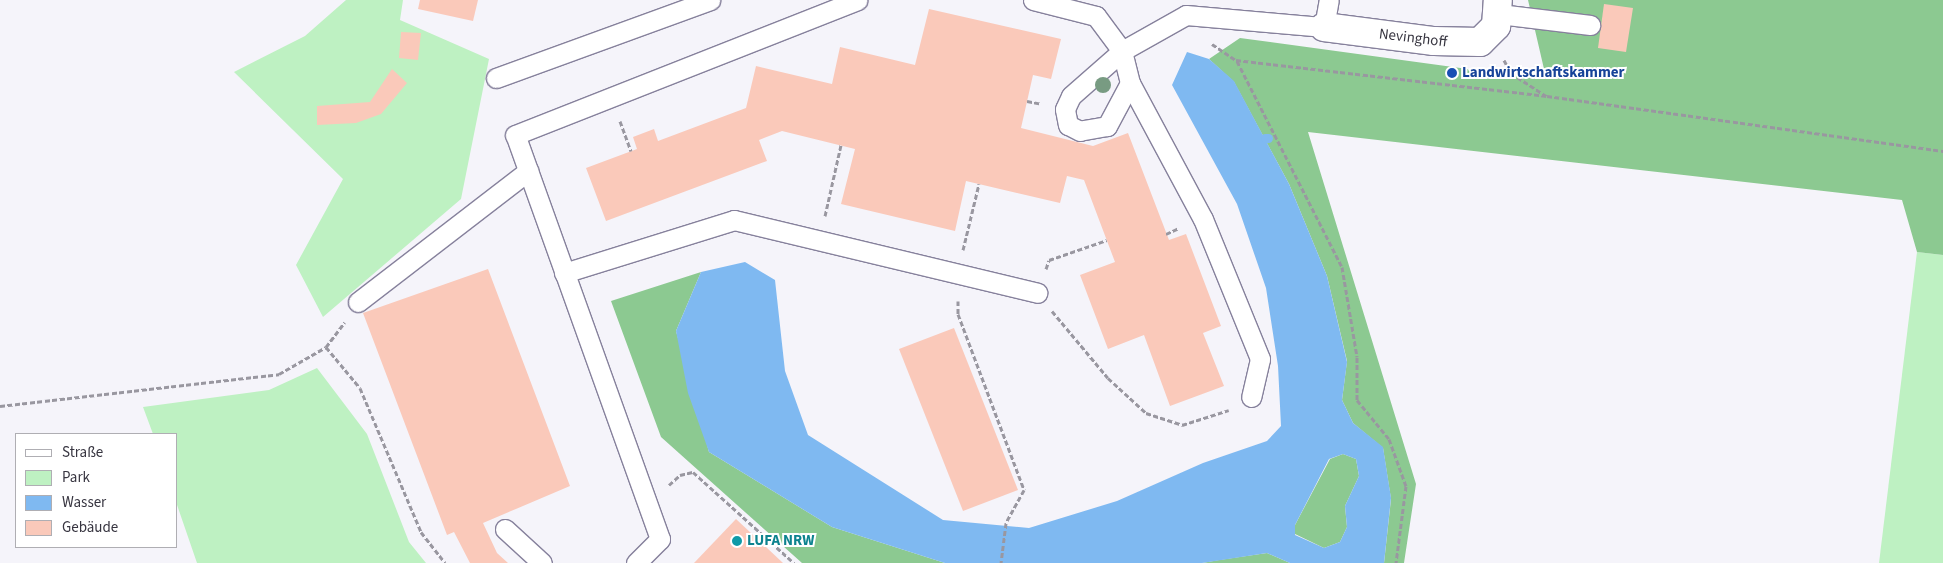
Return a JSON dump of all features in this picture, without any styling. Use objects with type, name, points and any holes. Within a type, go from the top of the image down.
[{"type":"street","name":"Nevinghoff","points":[[1324,27],[1467,44],[1495,17]]},
{"type":"lane","points":[[496,78],[710,0]]},
{"type":"lane","points":[[636,563],[660,539],[515,135],[857,0]]},
{"type":"lane","points":[[1033,0],[1096,16],[1122,51],[1130,83],[1203,219],[1260,358],[1251,396]]},
{"type":"lane","points":[[1130,83],[1107,126],[1080,131],[1068,124],[1065,109],[1071,96],[1122,51],[1186,15],[1324,27],[1329,0]]},
{"type":"lane","points":[[1495,17],[1590,25]]},
{"type":"lane","points":[[358,302],[528,171]]},
{"type":"lane","points":[[564,273],[734,220],[1037,293]]},
{"type":"lane","points":[[505,529],[542,563]]},
{"type":"path","points":[[1495,17],[1511,72],[1547,96]]},
{"type":"path","points":[[1396,563],[1406,486],[1388,439],[1356,400],[1358,357],[1342,267],[1236,60],[1547,96],[1943,151]]},
{"type":"path","points":[[611,97],[631,151]]},
{"type":"path","points":[[819,241],[841,145]]},
{"type":"path","points":[[957,274],[979,184]]},
{"type":"path","points":[[1107,240],[1049,260],[1037,293],[1108,378],[1146,413],[1182,425],[1223,414],[1251,396]]},
{"type":"path","points":[[0,406],[279,374],[326,348],[358,302]]},
{"type":"path","points":[[958,314],[1024,490],[1006,523],[1001,563]]},
{"type":"path","points":[[326,348],[360,388],[420,532],[445,563]]},
{"type":"path","points":[[648,506],[680,475],[693,472],[794,563]]},
{"type":"green space","points":[[346,0],[403,0],[400,20],[489,59],[461,199],[323,317],[296,265],[343,179],[234,72],[305,36]]},
{"type":"green space","points":[[1528,0],[1943,0],[1943,255],[1917,252],[1902,200],[1308,132],[1416,484],[1404,563],[1384,563],[1391,499],[1383,448],[1353,423],[1342,400],[1347,361],[1327,276],[1289,184],[1234,82],[1209,59],[1240,38],[1475,70],[1544,69]]},
{"type":"green space","points":[[1917,252],[1943,255],[1943,563],[1879,563]]},
{"type":"green space","points":[[701,272],[676,331],[709,452],[832,527],[945,563],[802,563],[661,437],[611,301]]},
{"type":"green space","points":[[317,368],[367,434],[409,542],[426,563],[197,563],[178,508],[178,433],[153,433],[143,407],[269,390]]},
{"type":"green space","points":[[1343,454],[1356,459],[1359,476],[1345,506],[1347,527],[1340,542],[1324,548],[1295,534],[1295,525],[1330,459]]},
{"type":"green space","points":[[1267,553],[1290,563],[1202,563],[1219,560]]},
{"type":"water","points":[[1187,52],[1209,59],[1234,81],[1289,184],[1327,276],[1347,362],[1342,400],[1353,423],[1383,447],[1391,498],[1384,563],[1290,563],[1267,553],[1202,563],[945,563],[832,527],[709,452],[688,393],[676,331],[701,272],[745,262],[775,280],[785,371],[808,435],[943,520],[1029,528],[1117,501],[1203,463],[1267,441],[1281,426],[1278,366],[1266,288],[1237,204],[1172,85]],"holes":[[[1343,454],[1356,459],[1359,476],[1345,506],[1347,527],[1340,542],[1324,548],[1295,535],[1295,525],[1329,459]]]},
{"type":"building","points":[[420,0],[478,0],[473,21],[418,9]]},
{"type":"building","points":[[1604,4],[1633,8],[1626,52],[1598,48]]},
{"type":"building","points":[[929,9],[1061,39],[1051,79],[1033,75],[1021,128],[1093,146],[1128,133],[1169,240],[1186,234],[1221,326],[1203,333],[1224,386],[1170,406],[1144,335],[1108,349],[1080,275],[1115,262],[1084,180],[1067,176],[1060,203],[966,181],[955,231],[841,204],[855,149],[782,131],[759,140],[767,161],[606,221],[586,168],[637,149],[633,137],[654,129],[658,141],[746,108],[756,66],[832,84],[840,47],[915,65]]},
{"type":"building","points":[[401,32],[421,33],[418,60],[399,58]]},
{"type":"building","points":[[392,69],[407,83],[381,114],[356,123],[317,125],[317,106],[370,102]]},
{"type":"building","points":[[488,269],[570,486],[483,523],[497,553],[508,563],[470,563],[454,532],[447,535],[363,313]]},
{"type":"building","points":[[954,328],[1018,490],[963,511],[899,349]]},
{"type":"building","name":"LUFA NRW","points":[[736,519],[783,563],[694,563]]},
{"type":"place","name":"Landwirtschaftskammer","points":[[1452,73]]},
{"type":"place","name":"LUFA NRW","points":[[737,541]]}]
